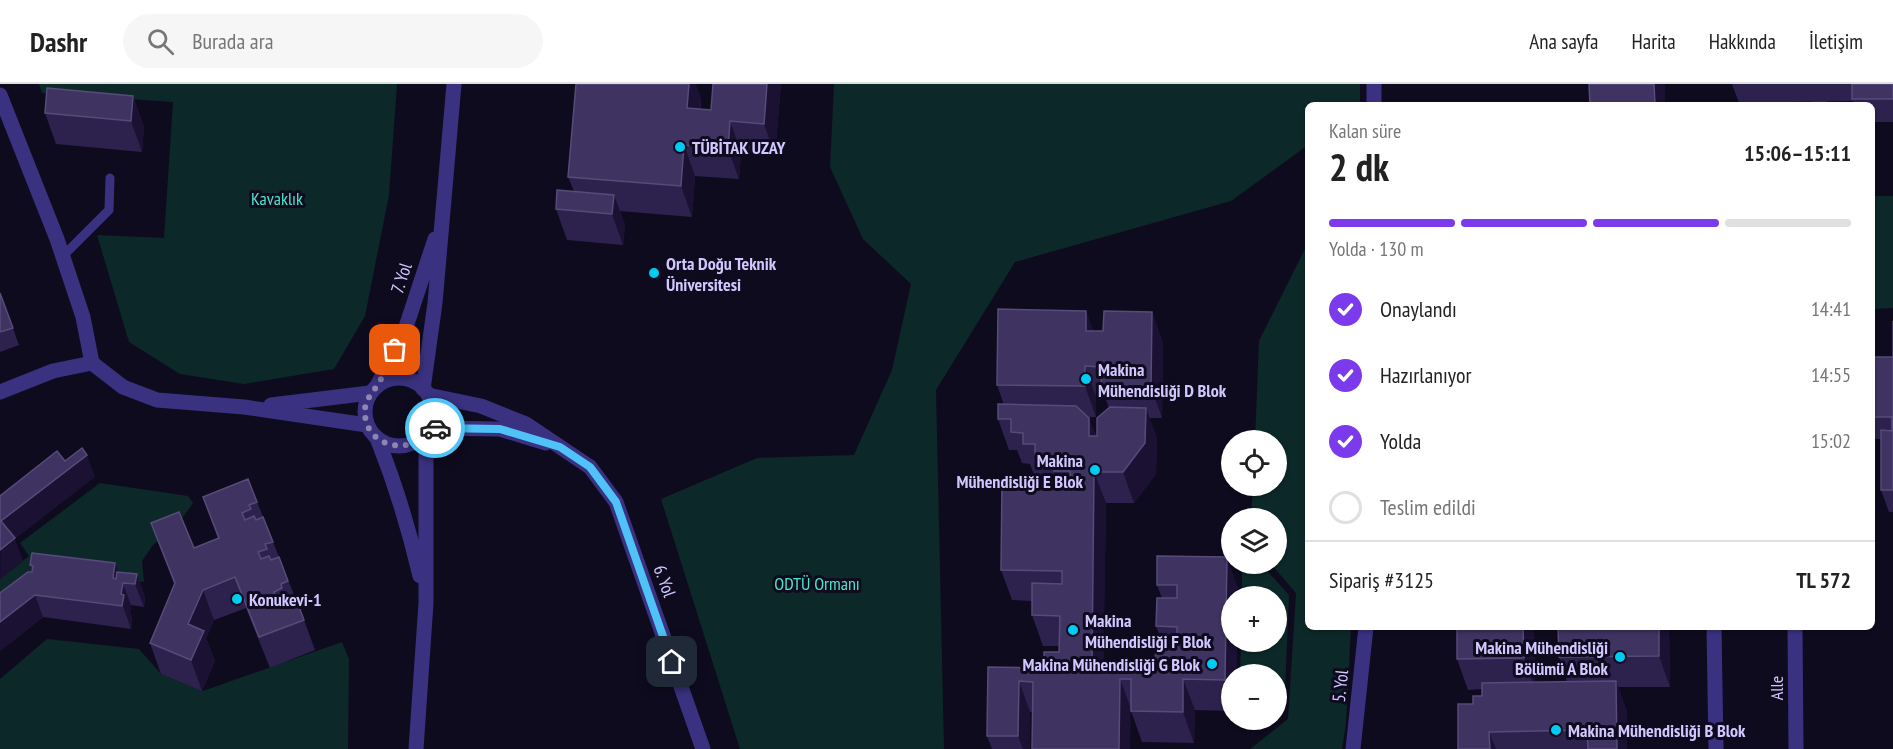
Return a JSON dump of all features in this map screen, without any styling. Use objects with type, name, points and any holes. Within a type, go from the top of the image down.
[{"type":"street","name":"7. Yol","points":[[416,749],[426,603],[427,430],[433,412],[426,392],[454,84]]},
{"type":"street","points":[[1374,84],[1374,102]]},
{"type":"street","points":[[0,95],[63,256],[84,317],[92,363],[123,387],[157,399],[244,407],[367,425]]},
{"type":"street","name":"7. Yol","points":[[426,603],[410,534],[392,475],[377,438],[367,425],[364,414],[366,404],[404,333],[444,213]]},
{"type":"street","points":[[0,392],[53,371],[92,363]]},
{"type":"street","points":[[244,407],[373,390],[386,380],[397,378],[408,379],[426,392]]},
{"type":"street","name":"6. Yol","points":[[426,392],[490,409],[526,424],[590,467],[616,502],[703,749]]},
{"type":"street","name":"6. Yol","points":[[427,430],[500,429],[560,447]]},
{"type":"street","points":[[377,438],[386,444],[408,445],[418,441],[427,430]]},
{"type":"street","name":"5. Yol","points":[[1353,749],[1365,630]]},
{"type":"street","points":[[1714,630],[1716,749]]},
{"type":"street","name":"Alle","points":[[1795,630],[1796,749]]},
{"type":"lane","points":[[63,256],[109,210],[110,178]]},
{"type":"green space","name":"Kavaklık","points":[[39,84],[397,84],[389,195],[365,316],[334,369],[244,384],[180,374],[129,342],[97,235],[164,238],[173,102],[42,93]]},
{"type":"green space","name":"ODTÜ Ormanı","points":[[834,84],[1360,84],[1360,102],[1305,102],[1305,147],[1231,201],[1015,262],[936,390],[944,749],[740,749],[661,499],[757,458],[854,455],[892,370],[911,284],[863,239],[830,167]]},
{"type":"green space","points":[[1875,196],[1893,196],[1893,308],[1875,309]]},
{"type":"green space","points":[[1305,249],[1305,630],[1351,630],[1346,724],[1342,749],[1250,749],[1274,730],[1287,730],[1296,593],[1280,574],[1287,574],[1287,508],[1252,508],[1252,496],[1287,496],[1287,430],[1255,430],[1259,341]]},
{"type":"green space","points":[[100,483],[188,496],[193,503],[178,524],[153,545],[142,561],[144,582],[44,568],[0,622],[0,579],[29,556],[20,543]]},
{"type":"green space","points":[[1242,574],[1270,574],[1281,586],[1242,586]]},
{"type":"green space","points":[[1287,593],[1289,595],[1287,642]]},
{"type":"green space","points":[[47,639],[139,649],[161,674],[203,691],[342,642],[349,659],[348,749],[0,749],[0,679]]},
{"type":"green space","points":[[1241,652],[1287,652],[1286,664],[1240,664]]},
{"type":"building","name":"TÜBİTAK UZAY","points":[[576,84],[689,84],[687,108],[711,110],[713,84],[767,84],[764,124],[730,121],[728,149],[684,145],[681,186],[568,177]]},
{"type":"building","points":[[1589,84],[1654,84],[1655,102],[1590,102]]},
{"type":"building","points":[[1852,84],[1893,84],[1893,99],[1852,99]]},
{"type":"building","points":[[47,88],[133,96],[131,121],[45,113]]},
{"type":"building","points":[[557,190],[614,195],[612,214],[556,209]]},
{"type":"building","points":[[0,293],[13,328],[0,332]]},
{"type":"building","points":[[998,309],[1086,311],[1086,331],[1103,331],[1104,311],[1152,312],[1151,387],[1101,386],[1102,367],[1085,366],[1085,386],[997,385]]},
{"type":"building","points":[[1875,357],[1893,357],[1893,490],[1881,490],[1881,430],[1892,431],[1892,417],[1875,417]]},
{"type":"building","points":[[998,404],[1076,406],[1089,418],[1089,436],[1097,436],[1097,418],[1110,407],[1146,408],[1145,443],[1123,472],[1094,472],[1092,663],[1097,663],[1101,669],[1126,670],[1130,665],[1136,665],[1141,670],[1155,670],[1156,639],[1177,640],[1177,627],[1156,626],[1157,598],[1177,598],[1177,585],[1157,585],[1157,556],[1221,557],[1221,574],[1227,574],[1227,586],[1221,586],[1221,652],[1225,652],[1225,664],[1221,664],[1221,680],[1183,679],[1183,712],[1131,711],[1131,679],[1120,679],[1119,749],[1032,749],[1033,682],[1019,681],[1018,736],[987,736],[988,667],[1044,668],[1044,652],[1059,652],[1060,616],[1032,615],[1032,583],[1062,584],[1062,571],[1001,570],[1002,481],[1071,482],[1070,471],[1054,471],[1054,463],[1043,463],[1043,455],[1035,455],[1035,444],[1023,444],[1023,433],[1011,432],[1011,419],[998,419]]},
{"type":"building","points":[[82,448],[87,455],[1,521],[15,538],[0,550],[0,496],[57,451],[65,461]]},
{"type":"building","points":[[248,479],[257,502],[249,505],[251,509],[242,513],[245,520],[254,516],[256,520],[263,517],[273,542],[265,544],[267,549],[258,552],[261,559],[269,556],[271,560],[279,557],[288,581],[281,584],[282,588],[274,592],[276,599],[285,595],[287,599],[295,596],[304,620],[259,637],[235,577],[203,590],[188,624],[204,631],[191,660],[150,643],[175,583],[151,523],[179,512],[194,548],[219,538],[203,497]]},
{"type":"building","points":[[32,553],[115,563],[113,578],[116,579],[117,572],[137,574],[135,584],[123,583],[122,606],[35,595],[0,622],[0,593],[28,572],[32,572],[33,566],[30,565]]},
{"type":"building","points":[[1457,630],[1523,630],[1524,658],[1457,659]]},
{"type":"building","points":[[1558,630],[1659,630],[1659,656],[1559,657]]},
{"type":"building","points":[[1616,681],[1617,749],[1588,749],[1587,730],[1489,732],[1490,749],[1458,749],[1458,704],[1473,704],[1473,696],[1482,696],[1482,683]]},
{"type":"way so far","points":[[395,350],[377,386],[370,393],[364,414],[367,425],[377,438],[386,444],[397,446],[418,441],[429,428],[435,428]]},
{"type":"place","name":"TÜBİTAK UZAY","points":[[680,147]]},
{"type":"place","name":"Orta Doğu Teknik Üniversitesi","points":[[654,273]]},
{"type":"place","name":"Makina Mühendisliği D Blok","points":[[1086,379]]},
{"type":"place","name":"Makina Mühendisliği E Blok","points":[[1095,470]]},
{"type":"place","name":"Konukevi-1","points":[[237,599]]},
{"type":"place","name":"Makina Mühendisliği F Blok","points":[[1073,630]]},
{"type":"place","name":"Makina Mühendisliği Bölümü A Blok","points":[[1620,657]]},
{"type":"place","name":"Makina Mühendisliği G Blok","points":[[1212,664]]},
{"type":"place","name":"Makina Mühendisliği B Blok","points":[[1556,730]]},
{"type":"route","points":[[435,428],[500,429],[560,447],[590,467],[616,502],[672,662]]}]
